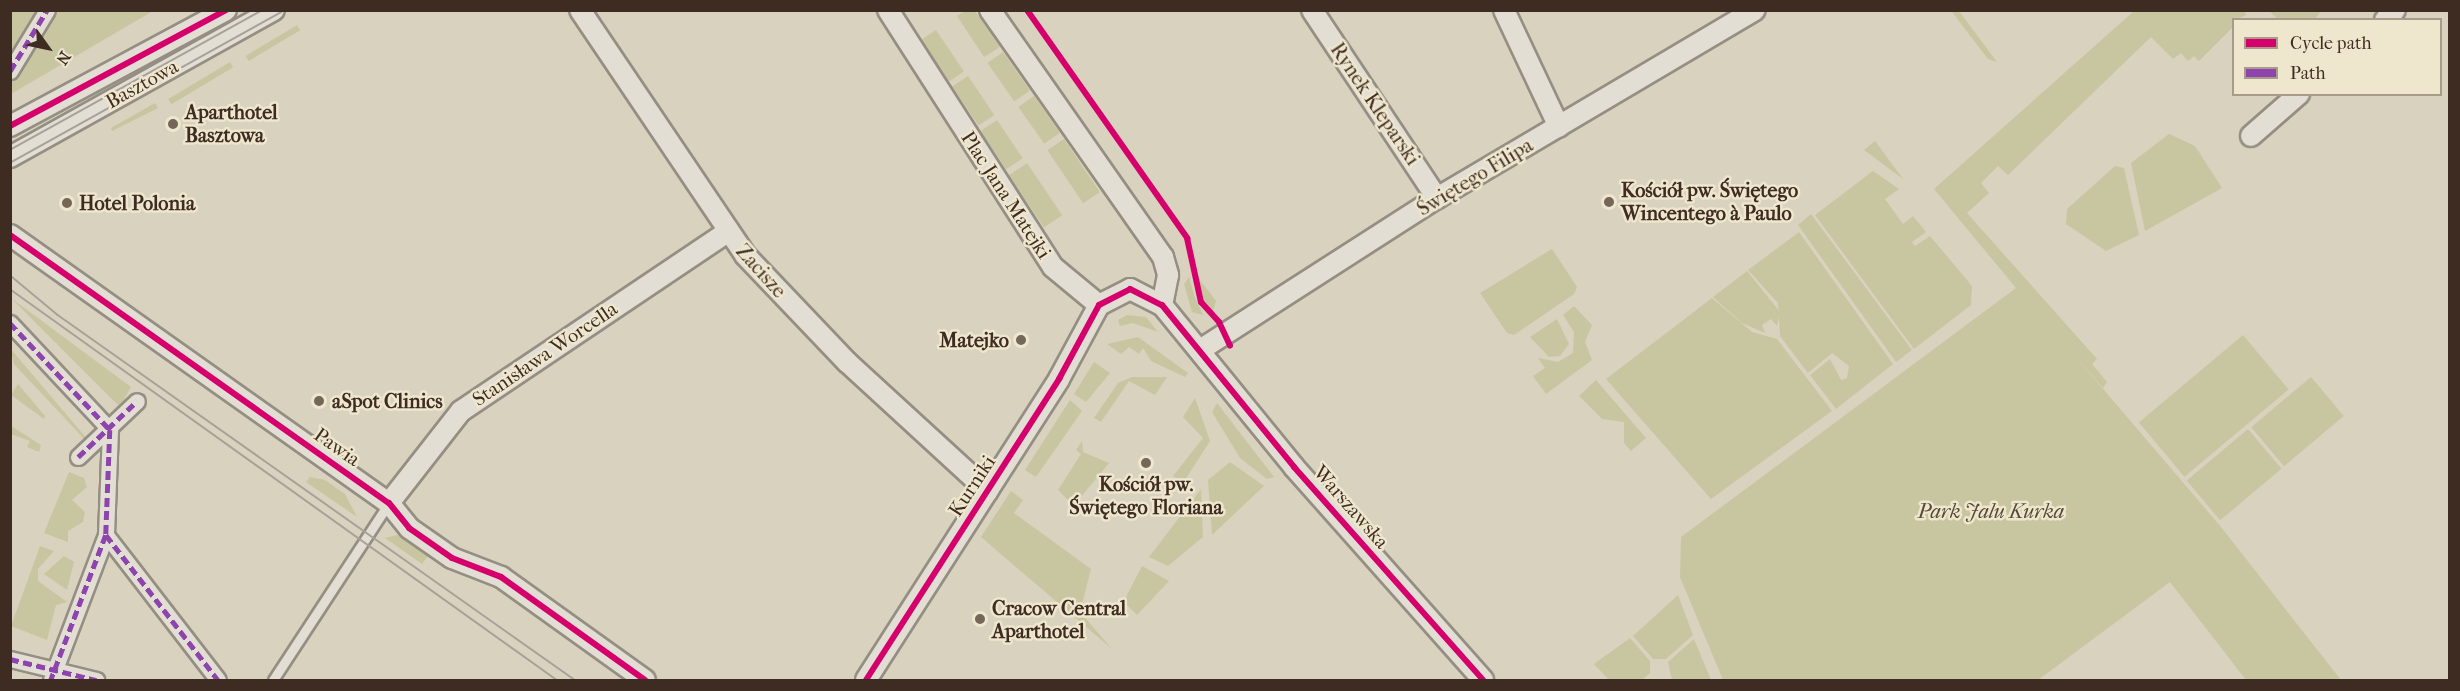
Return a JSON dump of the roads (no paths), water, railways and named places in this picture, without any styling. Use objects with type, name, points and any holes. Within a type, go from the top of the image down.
[{"type":"street","points":[[10,71],[47,10]]},
{"type":"street","name":"Basztowa","points":[[10,126],[226,10]]},
{"type":"street","name":"Basztowa","points":[[10,157],[274,10]]},
{"type":"street","name":"Zacisze","points":[[580,10],[727,232],[847,362],[988,491]]},
{"type":"street","name":"Plac Jana Matejki","points":[[888,10],[1053,267],[1099,305]]},
{"type":"street","points":[[990,10],[1162,257],[1168,275],[1162,304]]},
{"type":"street","name":"Rynek Kleparski","points":[[1312,10],[1437,198]]},
{"type":"street","points":[[1504,10],[1559,127]]},
{"type":"street","name":"Świętego Filipa","points":[[1200,350],[1437,198],[1755,10]]},
{"type":"street","points":[[2251,136],[2297,96]]},
{"type":"street","name":"Stanisława Worcella","points":[[389,503],[461,411],[727,232]]},
{"type":"street","name":"Pawia","points":[[10,235],[389,503],[409,528],[452,558],[501,577],[645,681]]},
{"type":"street","points":[[1099,305],[1130,289],[1162,304],[1200,350]]},
{"type":"street","name":"Kurniki","points":[[866,681],[988,491],[1099,305]]},
{"type":"street","points":[[10,323],[110,430],[106,535],[53,675]]},
{"type":"street","name":"Warszawska","points":[[1200,350],[1354,537],[1483,681]]},
{"type":"street","points":[[78,457],[110,430],[137,401]]},
{"type":"street","points":[[106,535],[218,681]]},
{"type":"street","points":[[10,659],[53,675],[96,681]]},
{"type":"lane","points":[[273,681],[389,503]]},
{"type":"tram line","points":[[10,150],[263,10]]},
{"type":"tram line","points":[[10,163],[285,10]]},
{"type":"tram line","points":[[10,275],[58,315],[575,680]]},
{"type":"tram line","points":[[10,289],[557,680]]},
{"type":"place","name":"Aparthotel Basztowa","points":[[173,124]]},
{"type":"place","name":"Kościół pw. Świętego Wincentego à Paulo","points":[[1609,202]]},
{"type":"place","name":"Hotel Polonia","points":[[67,203]]},
{"type":"place","name":"Matejko","points":[[1021,340]]},
{"type":"place","name":"aSpot Clinics","points":[[319,401]]},
{"type":"place","name":"Kościół pw. Świętego Floriana","points":[[1146,463]]},
{"type":"place","name":"Cracow Central Aparthotel","points":[[980,619]]},
{"type":"park label","name":"Park Jalu Kurka","points":[[1991,511]]}]
